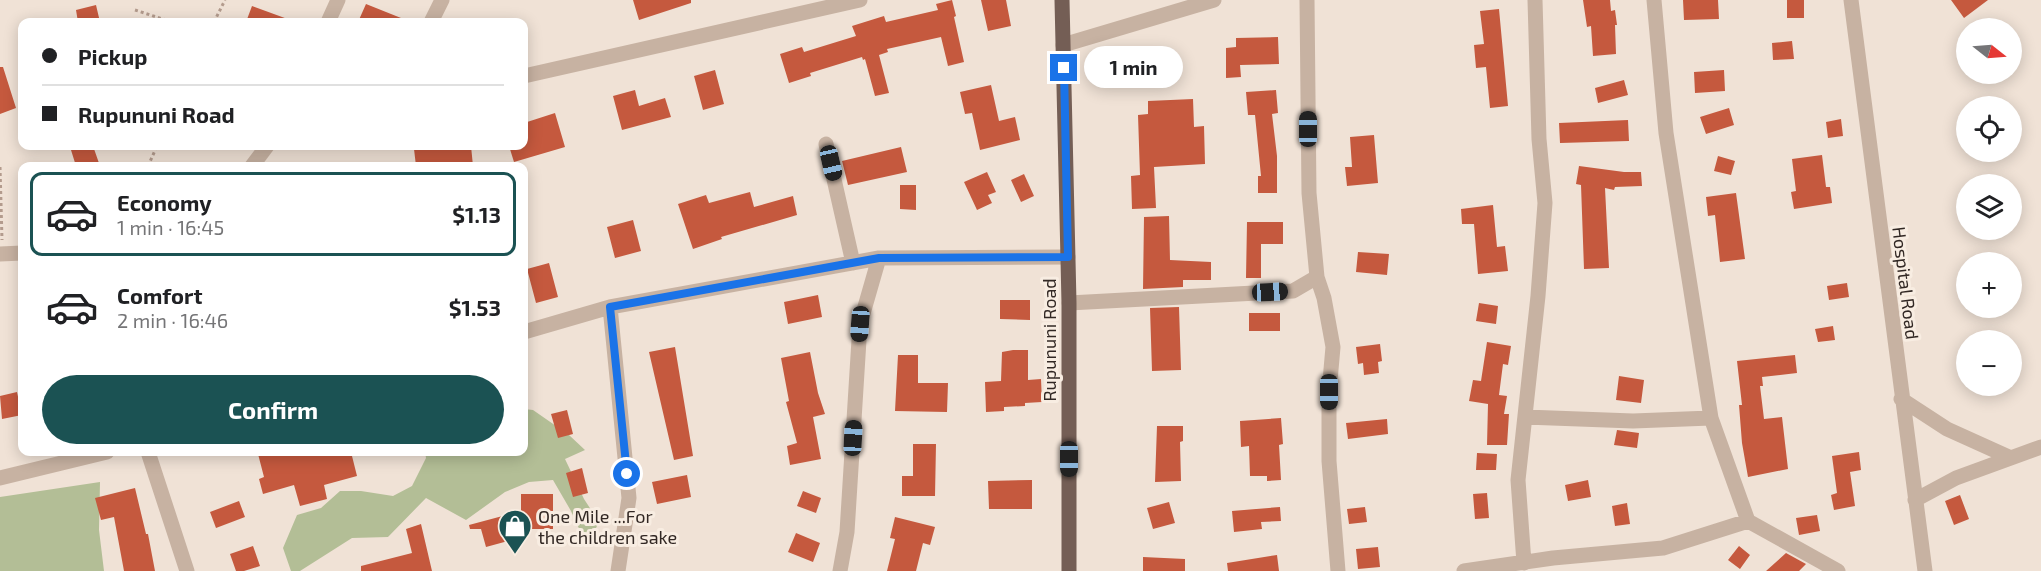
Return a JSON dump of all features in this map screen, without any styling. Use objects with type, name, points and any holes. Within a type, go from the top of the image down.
[{"type":"main road","name":"Rupununi Road","points":[[1062,0],[1069,303],[1069,571]]},
{"type":"street","points":[[330,18],[338,0]]},
{"type":"street","points":[[433,18],[442,0]]},
{"type":"street","points":[[528,75],[860,0]]},
{"type":"street","points":[[1063,45],[1214,0]]},
{"type":"street","points":[[1307,0],[1309,194],[1317,277],[1324,298],[1333,347],[1329,392],[1329,461],[1338,571]]},
{"type":"street","points":[[1524,563],[1518,480],[1538,296],[1545,203],[1539,128],[1535,0]]},
{"type":"street","points":[[1654,0],[1666,133],[1712,418],[1748,520],[1838,571]]},
{"type":"street","name":"Hospital Road","points":[[1851,0],[1925,571]]},
{"type":"street","points":[[826,144],[853,263]]},
{"type":"street","points":[[1,254],[18,253]]},
{"type":"street","points":[[528,331],[610,307],[879,258],[1068,257]]},
{"type":"street","points":[[840,571],[847,532],[860,324],[879,258]]},
{"type":"street","points":[[1069,303],[1293,291],[1317,277]]},
{"type":"street","points":[[610,307],[629,498],[618,571]]},
{"type":"street","points":[[1902,399],[1947,429],[2009,457]]},
{"type":"street","points":[[1525,417],[1633,421],[1712,418]]},
{"type":"street","points":[[1915,500],[1956,478],[2041,447]]},
{"type":"street","points":[[0,478],[91,456]]},
{"type":"street","points":[[149,456],[187,571]]},
{"type":"street","points":[[1464,571],[1553,558],[1663,548],[1748,520]]},
{"type":"path","points":[[216,18],[225,0]]},
{"type":"path","points":[[135,10],[160,18]]},
{"type":"path","points":[[0,167],[1,254]]},
{"type":"green space","points":[[528,409],[533,410],[569,435],[585,450],[565,459],[584,499],[599,522],[587,546],[571,511],[553,480],[529,482],[505,492],[466,520],[426,498],[388,537],[352,538],[300,571],[291,571],[283,548],[297,515],[321,508],[340,491],[361,491],[393,496],[412,486],[426,456],[528,456]]},
{"type":"green space","points":[[100,482],[99,530],[104,571],[0,571],[0,497]]},
{"type":"building","points":[[633,0],[691,0],[691,3],[639,20]]},
{"type":"building","points":[[952,0],[964,62],[948,66],[941,37],[887,49],[888,52],[879,55],[889,93],[875,96],[865,59],[863,60],[862,57],[810,73],[811,76],[789,83],[780,54],[802,47],[804,52],[856,36],[852,26],[884,16],[886,22],[938,10],[936,4]]},
{"type":"building","points":[[981,0],[1006,0],[1011,26],[988,31]]},
{"type":"building","points":[[1583,0],[1610,0],[1611,11],[1615,10],[1617,25],[1615,25],[1616,54],[1593,56],[1591,26],[1587,27]]},
{"type":"building","points":[[1683,0],[1718,0],[1719,19],[1684,20]]},
{"type":"building","points":[[1787,0],[1804,0],[1804,18],[1787,18]]},
{"type":"building","points":[[1951,0],[1988,0],[1964,18]]},
{"type":"building","points":[[366,4],[401,18],[360,18]]},
{"type":"building","points":[[96,5],[99,18],[77,18],[76,10]]},
{"type":"building","points":[[252,6],[285,18],[248,18]]},
{"type":"building","points":[[1499,9],[1508,106],[1490,108],[1486,67],[1476,68],[1474,45],[1484,44],[1480,11]]},
{"type":"building","points":[[1278,37],[1279,64],[1240,65],[1241,77],[1226,78],[1226,48],[1236,47],[1236,38]]},
{"type":"building","points":[[1792,41],[1794,59],[1773,60],[1772,43]]},
{"type":"building","points":[[1163,50],[1167,72],[1138,76],[1134,55]]},
{"type":"building","points":[[0,67],[3,67],[16,108],[0,114]]},
{"type":"building","points":[[715,70],[724,104],[703,110],[694,76]]},
{"type":"building","points":[[1724,70],[1725,91],[1695,93],[1694,72]]},
{"type":"building","points":[[1624,80],[1628,95],[1598,103],[1595,88]]},
{"type":"building","points":[[991,85],[999,121],[1015,117],[1020,140],[980,150],[972,113],[965,114],[960,92]]},
{"type":"building","points":[[635,90],[639,106],[665,98],[671,117],[622,130],[613,96]]},
{"type":"building","points":[[1276,90],[1278,113],[1272,114],[1277,156],[1277,193],[1258,193],[1258,176],[1261,176],[1255,115],[1248,115],[1246,92]]},
{"type":"building","points":[[1193,99],[1194,127],[1204,126],[1205,164],[1154,167],[1156,208],[1132,209],[1131,176],[1140,175],[1138,115],[1148,114],[1148,101]]},
{"type":"building","points":[[1729,108],[1734,125],[1706,134],[1700,117]]},
{"type":"building","points":[[555,113],[565,147],[514,162],[510,150],[528,150],[528,122]]},
{"type":"building","points":[[1841,119],[1843,136],[1828,138],[1826,122]]},
{"type":"building","points":[[1628,120],[1629,141],[1560,143],[1559,123]]},
{"type":"building","points":[[1374,135],[1378,183],[1347,186],[1345,167],[1352,167],[1350,137]]},
{"type":"building","points":[[901,147],[907,172],[848,185],[842,161]]},
{"type":"building","points":[[71,150],[94,150],[99,162],[75,162]]},
{"type":"building","points":[[414,150],[471,150],[473,162],[416,162]]},
{"type":"building","points":[[1822,155],[1826,187],[1830,187],[1832,203],[1794,209],[1791,192],[1796,191],[1792,159]]},
{"type":"building","points":[[1718,156],[1735,161],[1731,175],[1714,171]]},
{"type":"building","points":[[1579,166],[1641,172],[1642,186],[1615,187],[1614,190],[1605,188],[1609,268],[1584,269],[1581,185],[1576,184]]},
{"type":"building","points":[[987,172],[996,192],[988,195],[992,203],[977,210],[964,182]]},
{"type":"building","points":[[1024,174],[1034,196],[1021,202],[1011,180]]},
{"type":"building","points":[[900,185],[916,185],[916,210],[900,209]]},
{"type":"building","points":[[750,192],[754,207],[793,196],[797,215],[721,237],[722,239],[693,249],[678,204],[706,195],[709,203]]},
{"type":"building","points":[[1736,193],[1745,259],[1720,262],[1715,215],[1708,216],[1706,197]]},
{"type":"building","points":[[1493,205],[1497,247],[1505,246],[1508,271],[1478,274],[1474,224],[1462,224],[1461,209]]},
{"type":"building","points":[[1169,216],[1170,260],[1211,262],[1211,280],[1183,280],[1183,287],[1143,289],[1144,217]]},
{"type":"building","points":[[633,220],[641,251],[615,258],[607,227]]},
{"type":"building","points":[[1247,222],[1283,222],[1283,244],[1261,244],[1261,278],[1246,278]]},
{"type":"building","points":[[1358,252],[1389,254],[1387,275],[1356,272]]},
{"type":"building","points":[[549,263],[558,297],[536,303],[528,269]]},
{"type":"building","points":[[1847,283],[1849,297],[1829,300],[1827,286]]},
{"type":"building","points":[[818,295],[822,317],[788,324],[784,302]]},
{"type":"building","points":[[1000,300],[1030,300],[1030,320],[1000,319]]},
{"type":"building","points":[[1479,303],[1498,306],[1496,324],[1476,321]]},
{"type":"building","points":[[1179,307],[1181,370],[1152,371],[1150,308]]},
{"type":"building","points":[[1249,313],[1280,313],[1280,331],[1249,331]]},
{"type":"building","points":[[1833,326],[1835,340],[1818,342],[1815,329]]},
{"type":"building","points":[[1487,342],[1511,346],[1508,365],[1503,364],[1499,395],[1507,396],[1504,414],[1509,414],[1507,445],[1487,445],[1488,404],[1469,401],[1473,380],[1481,381]]},
{"type":"building","points":[[1380,344],[1382,361],[1378,362],[1379,373],[1364,375],[1363,363],[1358,364],[1356,347]]},
{"type":"building","points":[[675,347],[693,456],[674,460],[649,352]]},
{"type":"building","points":[[1028,350],[1028,380],[1041,379],[1042,402],[1004,407],[1004,411],[986,412],[985,382],[1001,381],[1002,352]]},
{"type":"building","points":[[810,352],[818,393],[825,414],[813,417],[821,459],[790,465],[787,446],[797,443],[786,402],[789,401],[781,358]]},
{"type":"building","points":[[898,355],[918,355],[918,383],[948,383],[947,412],[895,411]]},
{"type":"building","points":[[1795,355],[1797,373],[1762,377],[1763,386],[1760,386],[1764,419],[1782,417],[1788,469],[1748,477],[1742,443],[1739,405],[1742,405],[1737,361]]},
{"type":"building","points":[[1619,376],[1644,380],[1641,403],[1616,400]]},
{"type":"building","points":[[17,392],[18,416],[2,419],[0,396]]},
{"type":"building","points":[[567,410],[573,434],[558,438],[551,414]]},
{"type":"building","points":[[1281,418],[1283,444],[1279,445],[1281,480],[1267,481],[1267,476],[1250,476],[1249,446],[1241,447],[1240,421]]},
{"type":"building","points":[[1387,419],[1388,434],[1348,439],[1346,423]]},
{"type":"building","points":[[1157,426],[1183,426],[1183,441],[1180,442],[1181,481],[1155,482]]},
{"type":"building","points":[[1617,430],[1639,433],[1637,448],[1614,445]]},
{"type":"building","points":[[913,444],[936,444],[935,496],[902,496],[902,476],[913,476]]},
{"type":"building","points":[[1859,452],[1861,470],[1850,472],[1855,506],[1834,510],[1831,495],[1837,493],[1832,456]]},
{"type":"building","points":[[1477,453],[1497,454],[1496,470],[1476,470]]},
{"type":"building","points":[[259,456],[352,456],[357,476],[324,485],[327,499],[300,506],[294,485],[263,494],[259,479],[264,477]]},
{"type":"building","points":[[582,468],[588,493],[573,497],[566,473]]},
{"type":"building","points":[[687,475],[691,497],[657,504],[652,482]]},
{"type":"building","points":[[1032,480],[1032,509],[989,509],[988,481]]},
{"type":"building","points":[[1588,480],[1591,497],[1568,501],[1565,485]]},
{"type":"building","points":[[135,488],[146,534],[148,534],[155,571],[124,571],[114,517],[101,520],[95,498]]},
{"type":"building","points":[[803,491],[821,498],[816,513],[797,506]]},
{"type":"building","points":[[1487,493],[1489,518],[1475,519],[1473,494]]},
{"type":"building","points":[[521,494],[553,494],[553,529],[505,529],[508,541],[486,547],[481,529],[470,529],[469,525],[521,511]]},
{"type":"building","points":[[1960,495],[1969,519],[1954,525],[1945,501]]},
{"type":"building","points":[[239,501],[245,517],[216,528],[210,512]]},
{"type":"building","points":[[1169,502],[1175,523],[1153,529],[1147,508]]},
{"type":"building","points":[[1627,503],[1630,524],[1615,526],[1612,506]]},
{"type":"building","points":[[1280,507],[1281,521],[1261,522],[1262,529],[1234,532],[1232,511]]},
{"type":"building","points":[[1365,507],[1367,522],[1349,524],[1347,509]]},
{"type":"building","points":[[1817,515],[1820,531],[1799,535],[1796,518]]},
{"type":"building","points":[[895,517],[935,527],[930,545],[923,543],[916,571],[887,571],[895,539],[890,538]]},
{"type":"building","points":[[421,524],[432,571],[361,571],[361,566],[412,553],[406,529]]},
{"type":"building","points":[[796,533],[820,543],[813,562],[788,552]]},
{"type":"building","points":[[253,546],[260,566],[236,571],[230,554]]},
{"type":"building","points":[[1739,546],[1750,555],[1740,569],[1728,560]]},
{"type":"building","points":[[1378,547],[1380,567],[1358,569],[1356,549]]},
{"type":"building","points":[[1786,553],[1806,564],[1799,571],[1766,571]]},
{"type":"building","points":[[1277,555],[1279,571],[1228,571],[1227,563]]},
{"type":"building","points":[[1143,557],[1185,559],[1185,571],[1143,571]]},
{"type":"place","name":"One Mile ...For the children sake","points":[[515,555]]},
{"type":"route","points":[[627,474],[610,307],[879,258],[1068,257],[1064,68]]}]
